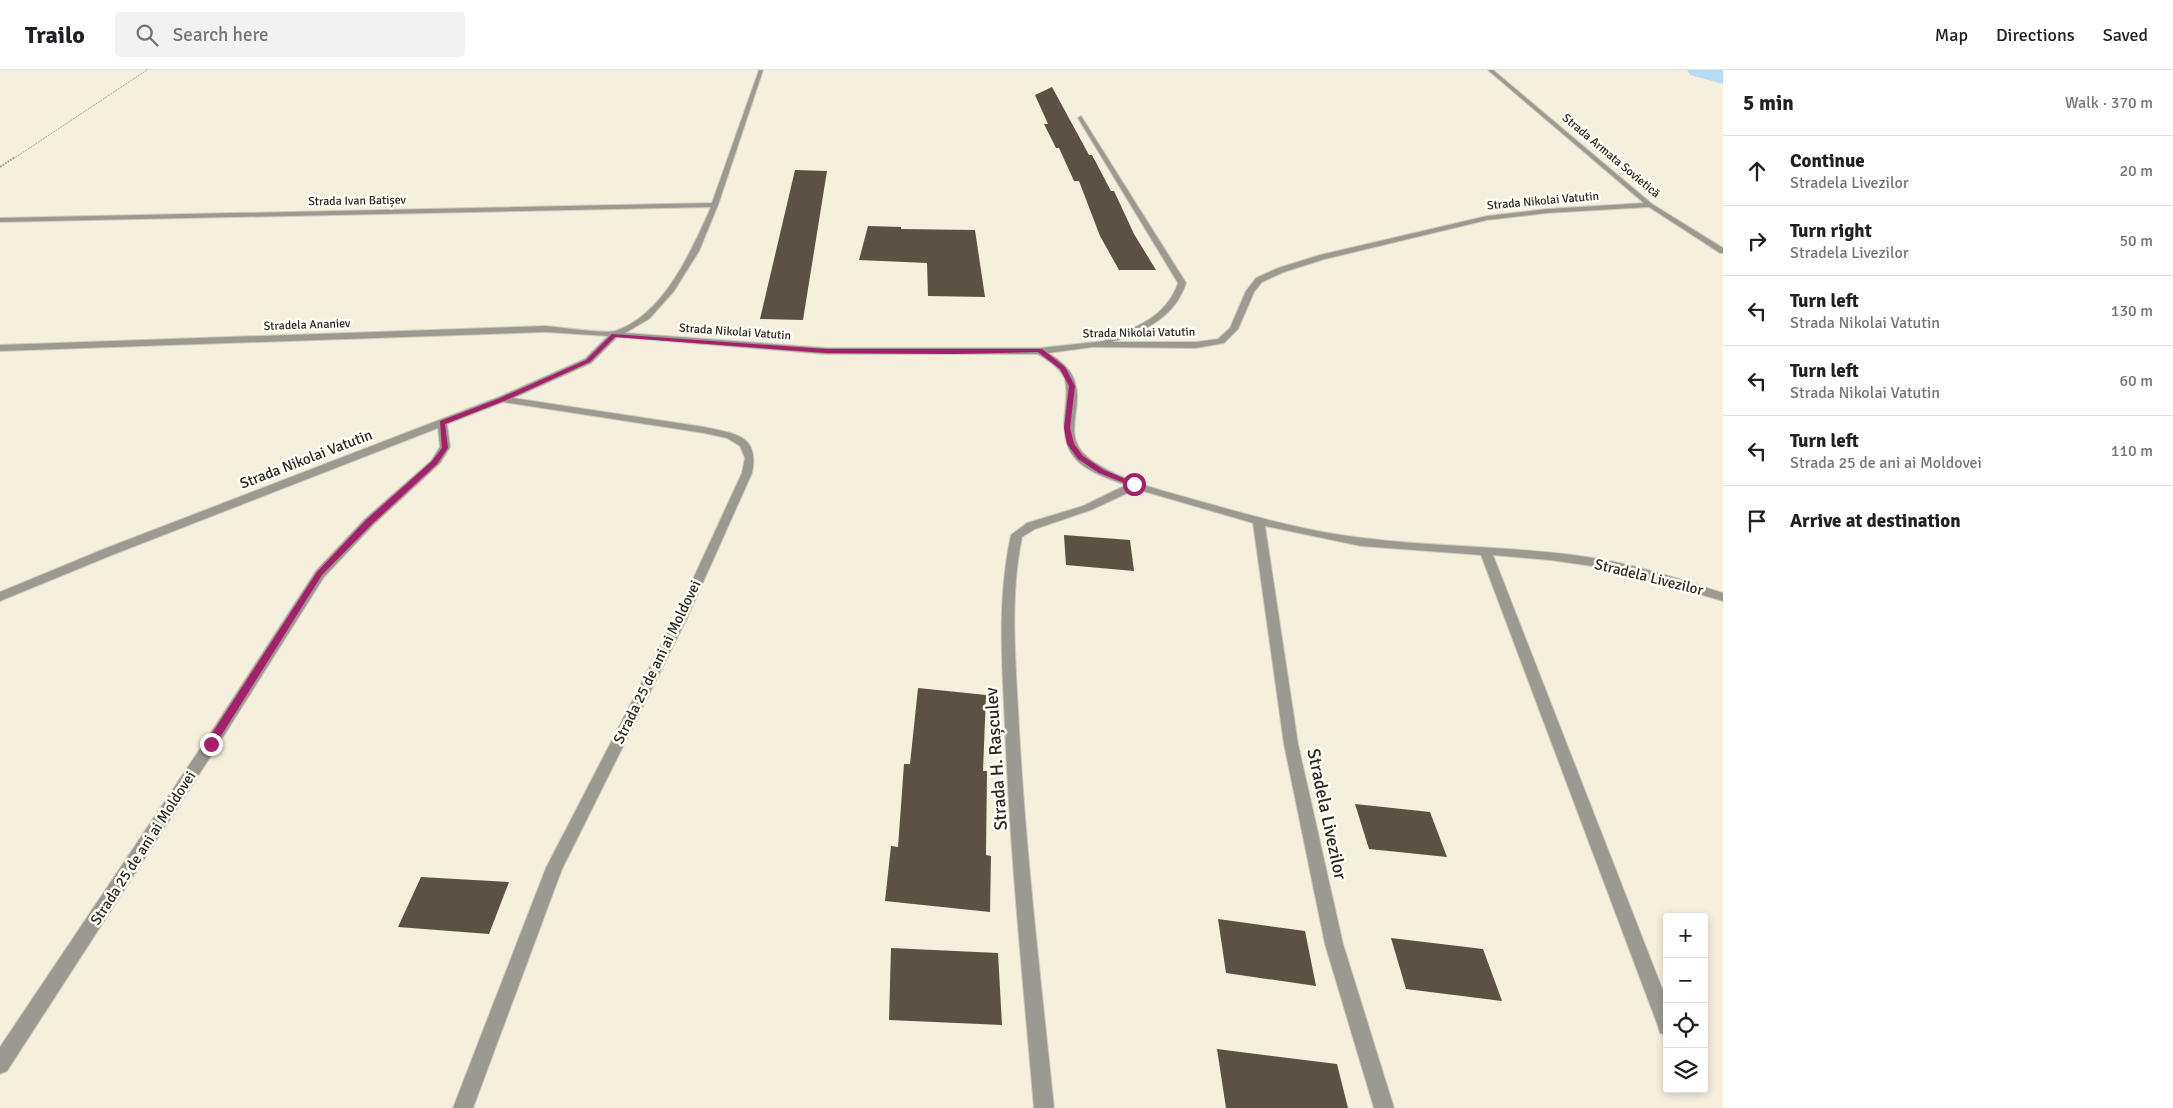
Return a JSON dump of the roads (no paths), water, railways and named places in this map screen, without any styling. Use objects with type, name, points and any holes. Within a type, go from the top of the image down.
[{"type":"street","name":"Strada Nikolai Vatutin","points":[[0,597],[108,552],[502,399],[588,361],[614,335],[646,317],[671,289],[695,251],[715,205],[761,70]]},
{"type":"street","name":"Strada Armata Sovietică","points":[[1490,70],[1650,205],[1723,252]]},
{"type":"street","points":[[1081,118],[1182,283],[1180,292],[1173,305],[1160,316],[1128,334],[1093,344]]},
{"type":"street","name":"Strada Ivan Batișev","points":[[0,220],[715,205]]},
{"type":"street","name":"Strada Nikolai Vatutin","points":[[614,335],[826,351],[1040,351],[1093,344],[1196,345],[1221,341],[1234,329],[1250,291],[1259,280],[1281,270],[1324,257],[1487,218],[1547,210],[1650,205]]},
{"type":"street","name":"Stradela Ananiev","points":[[0,348],[546,330],[614,335]]},
{"type":"street","name":"Stradela Livezilor","points":[[1040,351],[1063,368],[1072,386],[1067,428],[1071,444],[1080,457],[1102,472],[1134,484],[1259,522],[1361,542],[1485,550],[1613,565],[1723,597]]},
{"type":"street","name":"Strada 25 de ani ai Moldovei","points":[[462,1108],[554,868],[681,618],[747,473],[750,458],[745,444],[730,436],[704,430],[502,399]]},
{"type":"street","name":"Strada 25 de ani ai Moldovei","points":[[0,1064],[211,744],[320,574],[369,522],[435,463],[445,448],[442,423]]},
{"type":"street","name":"Strada H. Rașculev","points":[[1044,1108],[1013,772],[1007,620],[1013,550],[1017,535],[1031,526],[1087,508],[1134,484]]},
{"type":"street","name":"Stradela Livezilor","points":[[1259,522],[1291,744],[1334,944],[1384,1108]]},
{"type":"street","points":[[1485,550],[1663,1016]]},
{"type":"waterway","points":[[1698,70],[1723,77]]}]
